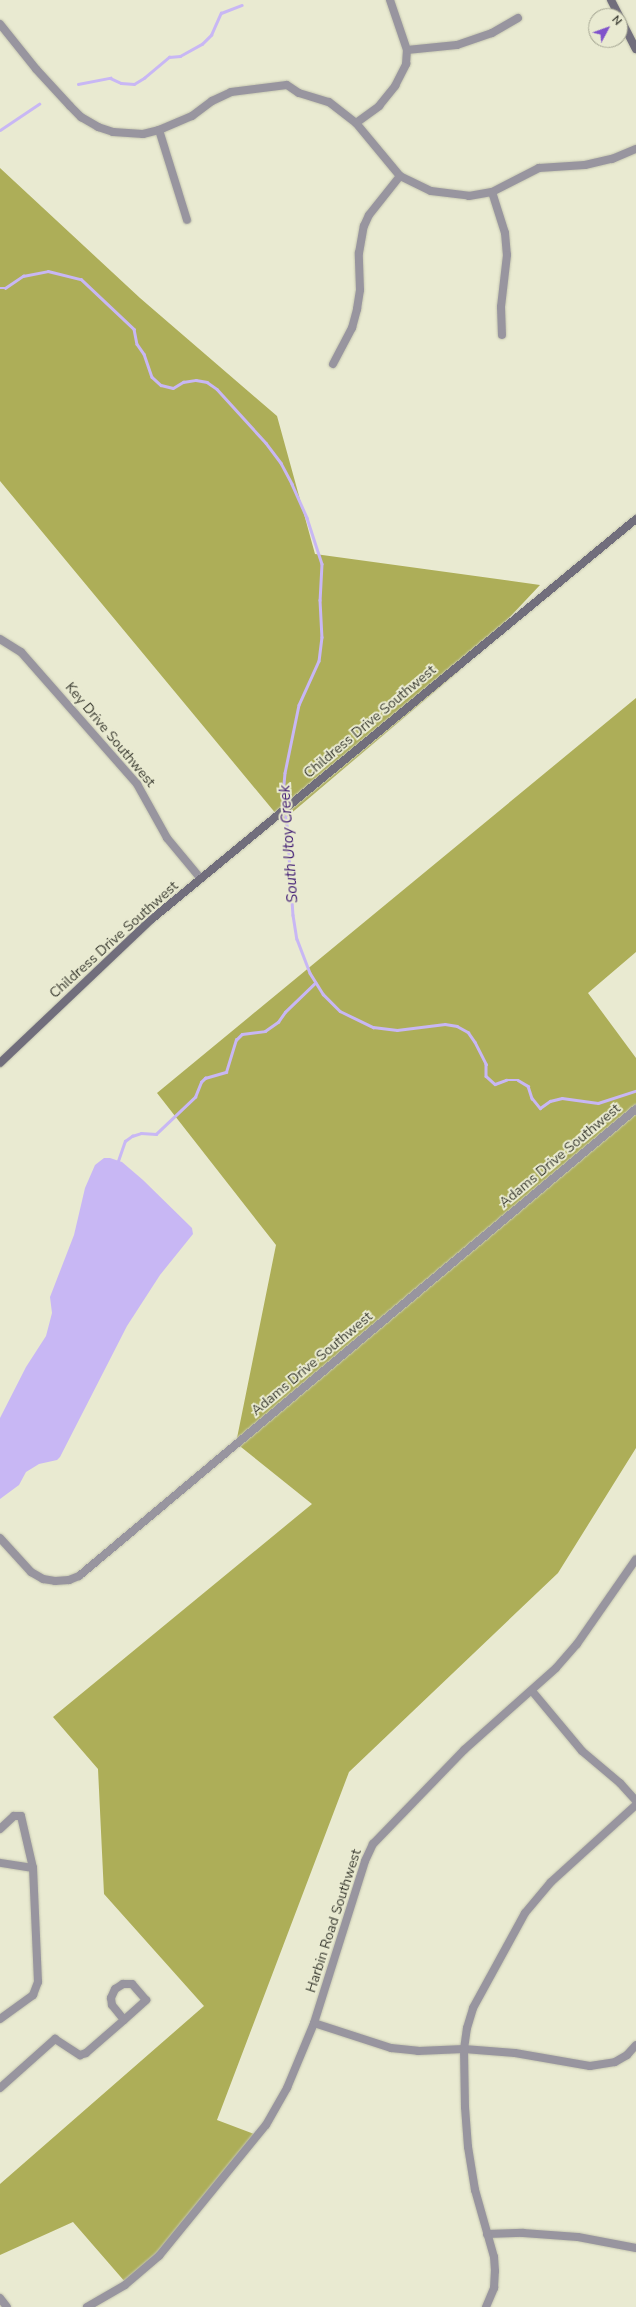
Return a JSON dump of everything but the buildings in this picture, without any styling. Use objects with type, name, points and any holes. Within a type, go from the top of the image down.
[{"type":"street","points":[[356,123],[379,106],[395,86],[406,64],[407,50],[390,0]]},
{"type":"street","points":[[407,50],[457,45],[492,33],[518,18]]},
{"type":"street","points":[[0,24],[61,97],[81,117],[98,127],[113,132],[136,134],[159,130],[192,116],[212,101],[231,92],[249,88],[287,85],[299,93],[329,102],[356,123],[400,176],[431,191],[469,196],[492,192],[539,168],[585,165],[612,159],[636,149]]},
{"type":"street","points":[[628,33],[636,49]]},
{"type":"street","points":[[159,130],[187,220]]},
{"type":"street","points":[[333,364],[352,328],[358,309],[359,253],[364,226],[369,215],[400,176]]},
{"type":"street","points":[[492,192],[505,233],[507,256],[501,307],[502,335]]},
{"type":"street","name":"Childress Drive Southwest","points":[[0,1063],[139,930],[636,519]]},
{"type":"street","name":"Key Drive Southwest","points":[[0,639],[21,652],[137,784],[167,838],[201,880]]},
{"type":"street","name":"Adams Drive Southwest","points":[[0,1538],[31,1572],[42,1579],[55,1581],[69,1580],[79,1576],[636,1109]]},
{"type":"street","name":"Harbin Road Southwest","points":[[87,2307],[125,2285],[142,2272],[158,2256],[250,2147],[266,2125],[287,2088],[314,2023],[365,1861],[373,1844],[464,1750],[532,1691],[556,1668],[577,1644],[636,1559]]},
{"type":"street","points":[[532,1691],[582,1751],[620,1783],[636,1801]]},
{"type":"street","points":[[486,2307],[494,2288],[496,2271],[475,2190],[468,2147],[465,2107],[464,2049],[467,2028],[473,2008],[525,1913],[551,1882],[636,1805]]},
{"type":"street","points":[[0,1829],[14,1816],[21,1816],[33,1868],[38,1982],[33,1995],[0,2019]]},
{"type":"street","points":[[0,1863],[33,1868]]},
{"type":"street","points":[[0,2088],[55,2039],[80,2055],[86,2053],[124,2020],[146,2000],[132,1984],[128,1983],[115,1989],[111,1998],[112,2005],[124,2020]]},
{"type":"street","points":[[314,2023],[392,2048],[418,2051],[464,2049],[515,2052],[590,2066],[615,2062],[627,2055],[636,2045]]},
{"type":"street","points":[[487,2234],[522,2232],[578,2237],[636,2248]]},
{"type":"street","points":[[0,2298],[8,2307]]},
{"type":"shaded area","points":[[0,168],[140,298],[277,416],[315,554],[540,585],[459,671],[282,821],[0,481]]},
{"type":"shaded area","points":[[636,698],[636,952],[588,993],[636,1058],[636,1448],[558,1573],[349,1772],[217,2120],[259,2136],[148,2270],[126,2283],[73,2222],[0,2255],[0,2184],[204,2006],[104,1894],[98,1769],[53,1717],[312,1504],[236,1443],[276,1245],[157,1093]]},
{"type":"shaded area","points":[[104,1158],[110,1158],[122,1162],[143,1180],[192,1228],[193,1234],[160,1275],[127,1326],[60,1457],[57,1460],[39,1464],[26,1472],[19,1485],[0,1499],[0,1418],[26,1367],[46,1336],[52,1313],[50,1297],[74,1235],[85,1188],[95,1165]]},
{"type":"waterway","points":[[78,84],[110,78],[121,83],[134,84],[144,78],[169,57],[180,56],[202,44],[211,35],[221,13],[242,5]]},
{"type":"waterway","points":[[0,130],[39,104]]},
{"type":"waterway","name":"South Utoy Creek","points":[[0,288],[5,288],[23,276],[48,271],[81,279],[134,329],[137,344],[144,354],[152,377],[161,385],[173,388],[183,382],[196,380],[207,382],[217,389],[266,443],[281,463],[292,484],[307,518],[322,564],[320,600],[322,637],[319,661],[299,705],[285,773],[283,798],[287,825],[293,915],[297,939],[310,973],[323,994],[340,1011],[373,1027],[397,1030],[445,1024],[457,1026],[468,1032],[475,1042],[486,1064],[486,1076],[495,1084],[506,1080],[518,1080],[528,1086],[532,1098],[540,1108],[550,1101],[562,1098],[598,1103],[636,1091]]},
{"type":"waterway","points":[[118,1161],[125,1141],[132,1136],[141,1133],[156,1134],[195,1097],[201,1082],[205,1078],[226,1072],[236,1040],[242,1034],[265,1031],[278,1022],[285,1012],[315,983]]}]
